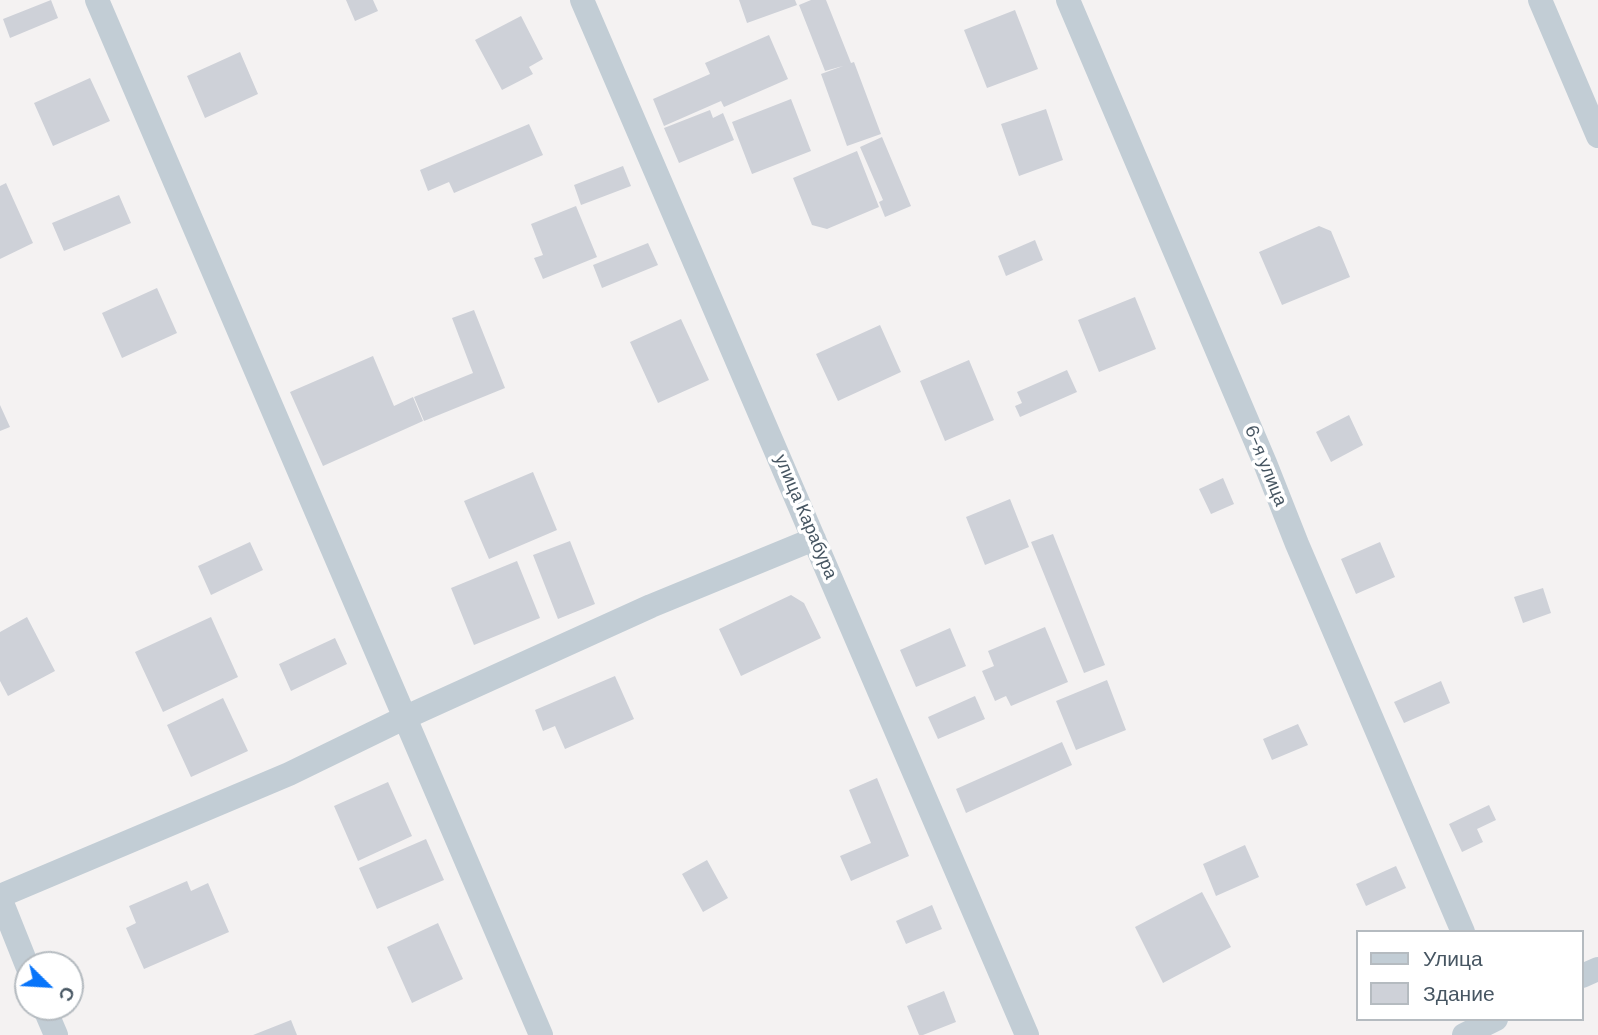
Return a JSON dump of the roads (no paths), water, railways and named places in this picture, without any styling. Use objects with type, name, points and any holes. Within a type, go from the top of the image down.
[{"type":"street","points":[[97,0],[541,1035]]},
{"type":"street","name":"улица Карабура","points":[[582,0],[1027,1035]]},
{"type":"street","name":"6-я улица","points":[[1068,0],[1462,930]]},
{"type":"street","points":[[1540,0],[1598,136]]},
{"type":"street","points":[[21,951],[0,897],[289,774],[404,718],[651,606],[814,539]]},
{"type":"street","points":[[1464,1035],[1492,1021]]}]
